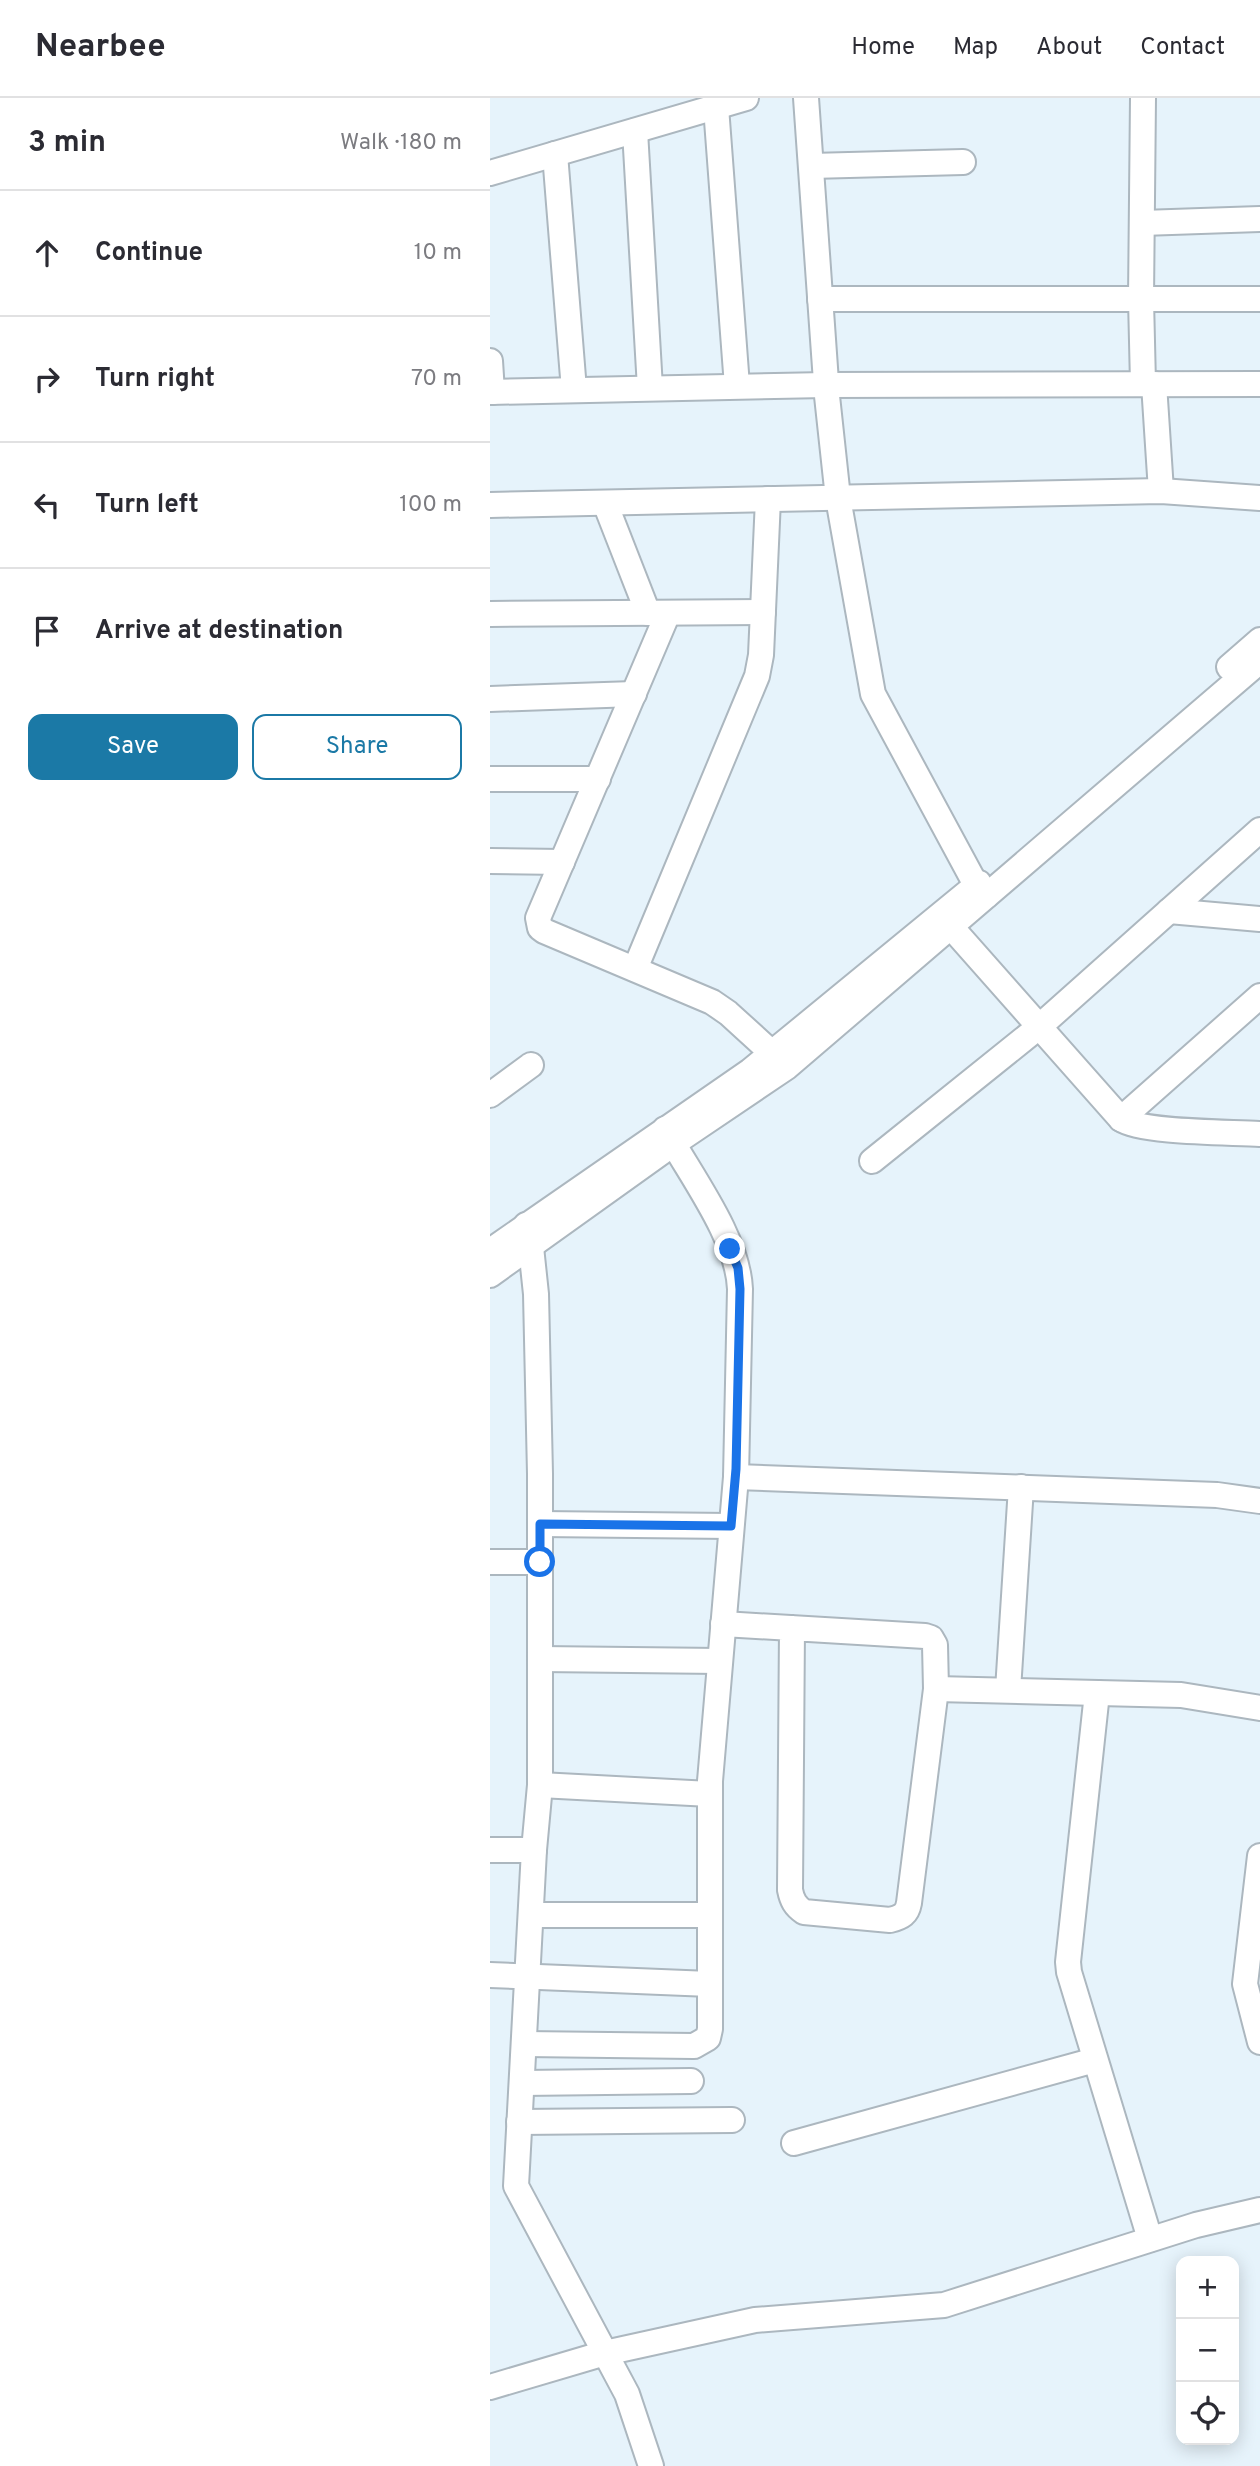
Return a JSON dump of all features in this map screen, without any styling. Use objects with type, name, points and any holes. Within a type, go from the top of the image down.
[{"type":"street","points":[[490,173],[746,98]]},
{"type":"street","points":[[806,98],[826,385],[838,498],[873,694],[982,891]]},
{"type":"street","points":[[1143,98],[1141,299],[1161,491]]},
{"type":"street","points":[[716,107],[737,386]]},
{"type":"street","points":[[635,131],[650,388]]},
{"type":"street","points":[[555,154],[574,390]]},
{"type":"street","points":[[811,166],[963,162]]},
{"type":"street","points":[[1142,223],[1260,219]]},
{"type":"street","points":[[820,299],[1260,299]]},
{"type":"street","points":[[490,362],[491,392],[826,385],[1260,384]]},
{"type":"street","points":[[490,505],[1161,491],[1260,498]]},
{"type":"street","points":[[635,969],[757,676],[761,655],[768,499]]},
{"type":"street","points":[[605,503],[658,613],[634,694],[538,918],[540,928],[721,1007],[770,1068]]},
{"type":"street","points":[[490,614],[763,612]]},
{"type":"street","points":[[982,891],[1260,640]]},
{"type":"street","points":[[490,1275],[528,1236],[770,1068],[1260,661]]},
{"type":"street","points":[[490,699],[634,694]]},
{"type":"street","points":[[490,779],[597,779]]},
{"type":"street","points":[[872,1161],[1040,1026],[1260,830]]},
{"type":"street","points":[[490,862],[562,862]]},
{"type":"street","points":[[1169,911],[1260,919]]},
{"type":"street","points":[[947,920],[1128,1124],[1149,1128],[1260,1134]]},
{"type":"street","points":[[1121,1119],[1260,996]]},
{"type":"street","points":[[490,1096],[531,1065]]},
{"type":"street","points":[[524,2044],[694,2046],[708,2038],[710,2029],[710,1794],[736,1477],[740,1277],[723,1231],[669,1137]]},
{"type":"street","points":[[490,1251],[528,1236]]},
{"type":"street","points":[[528,1236],[536,1294],[540,1524],[540,1785],[534,1850],[516,2186],[627,2394],[651,2466]]},
{"type":"street","points":[[736,1477],[1217,1494],[1260,1501]]},
{"type":"street","points":[[1009,1690],[1021,1487]]},
{"type":"street","points":[[540,1524],[731,1526]]},
{"type":"street","points":[[490,1562],[540,1562]]},
{"type":"street","points":[[723,1624],[792,1628],[925,1636],[931,1639],[937,1653],[936,1689],[907,1911],[900,1918],[890,1920],[804,1912],[796,1907],[790,1890],[792,1628]]},
{"type":"street","points":[[540,1659],[720,1661]]},
{"type":"street","points":[[936,1689],[1181,1695],[1260,1708]]},
{"type":"street","points":[[1097,1693],[1067,1952],[1069,1972],[1150,2239]]},
{"type":"street","points":[[540,1785],[710,1794]]},
{"type":"street","points":[[490,1850],[534,1850]]},
{"type":"street","points":[[1260,1856],[1256,1925],[1245,1984],[1260,2042]]},
{"type":"street","points":[[532,1915],[710,1915]]},
{"type":"street","points":[[490,1975],[710,1984]]},
{"type":"street","points":[[794,2143],[1095,2060]]},
{"type":"street","points":[[522,2082],[691,2081]]},
{"type":"street","points":[[519,2122],[732,2120]]},
{"type":"street","points":[[490,2387],[605,2353],[755,2320],[944,2305],[1196,2225],[1260,2210]]},
{"type":"route","points":[[540,1562],[540,1524],[731,1526],[736,1469],[740,1277],[730,1249]]}]
